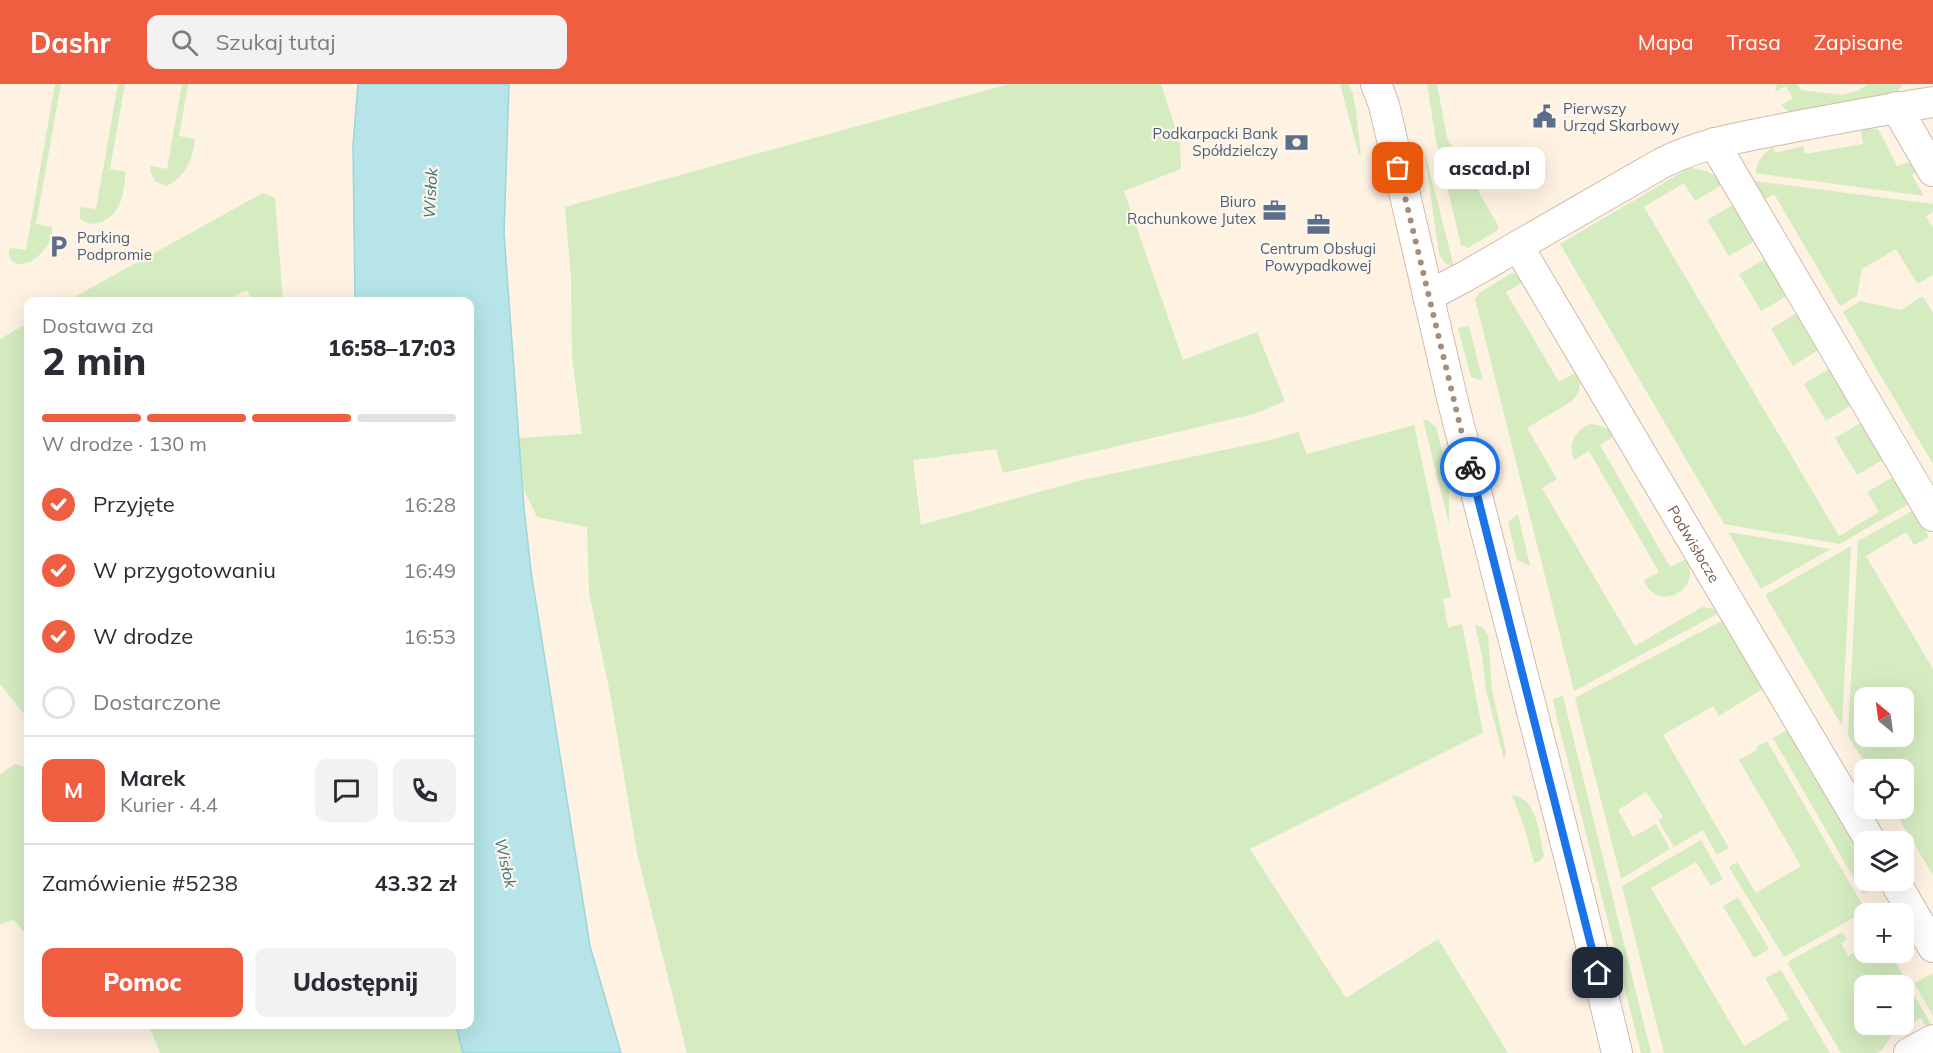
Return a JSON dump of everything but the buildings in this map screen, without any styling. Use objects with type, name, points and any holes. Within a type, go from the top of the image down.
[{"type":"street","points":[[1380,88],[1453,402],[1617,1053]]},
{"type":"street","points":[[1428,296],[1662,163],[1690,150],[1714,143],[1896,107],[1933,102]]},
{"type":"street","points":[[1896,107],[1933,171]]},
{"type":"street","points":[[1714,143],[1933,516]]},
{"type":"street","name":"Podwisłocze","points":[[1518,246],[1864,831]]},
{"type":"street","points":[[1900,891],[1933,947]]},
{"type":"street","points":[[1910,1053],[1933,1040]]},
{"type":"green space","points":[[55,84],[61,84],[36,224],[52,227],[51,236],[48,245],[37,257],[27,263],[17,264],[12,261],[9,251],[10,248],[26,250]]},
{"type":"green space","points":[[118,84],[125,84],[110,169],[126,172],[123,194],[112,215],[102,222],[91,224],[80,218],[80,207],[96,209]]},
{"type":"green space","points":[[182,84],[188,84],[179,136],[195,139],[194,146],[183,173],[173,183],[166,186],[155,181],[150,171],[151,166],[167,169]]},
{"type":"green space","points":[[1009,84],[1161,84],[1180,143],[1181,169],[1124,191],[1183,360],[1257,332],[1285,401],[1254,414],[1003,473],[996,449],[913,460],[921,525],[1078,481],[1275,439],[1298,432],[1307,454],[1414,425],[1451,597],[1443,599],[1448,628],[1462,624],[1483,733],[1250,849],[1346,998],[1438,939],[1508,1053],[687,1053],[637,853],[610,693],[589,593],[587,527],[537,517],[523,488],[519,438],[582,434],[572,358],[571,277],[565,207]]},
{"type":"green space","points":[[1340,84],[1349,84],[1353,94],[1361,155],[1359,155]]},
{"type":"green space","points":[[1427,84],[1437,84],[1447,138],[1498,225],[1498,230],[1468,248],[1461,245],[1436,141]]},
{"type":"green space","points":[[1777,84],[1797,84],[1801,90],[1842,95],[1857,91],[1868,84],[1902,84],[1893,97],[1791,114],[1781,105],[1793,98],[1786,86],[1775,92]]},
{"type":"green space","points":[[1860,128],[1878,129],[1897,166],[1911,162],[1917,171],[1912,175],[1924,196],[1755,173],[1761,158],[1773,147],[1775,153],[1803,146],[1805,154],[1863,144]]},
{"type":"green space","points":[[1424,149],[1454,267],[1445,263],[1439,254]]},
{"type":"green space","points":[[1689,168],[1708,172],[1722,185],[1695,201],[1684,183],[1644,207],[1839,536],[1879,512],[1867,492],[1895,476],[1910,503],[1840,544],[1724,524],[1560,244]]},
{"type":"green space","points":[[1754,181],[1933,204],[1933,212],[1926,216],[1933,228],[1933,275],[1919,283],[1916,282],[1896,249],[1862,269],[1857,296],[1840,306],[1774,194],[1760,202]]},
{"type":"green space","points":[[263,193],[275,198],[283,297],[251,297],[247,290],[233,297],[74,297]]},
{"type":"green space","points":[[1734,204],[1756,240],[1729,256],[1707,220]]},
{"type":"green space","points":[[1767,258],[1789,295],[1761,311],[1739,274]]},
{"type":"green space","points":[[1512,273],[1518,275],[1524,282],[1506,292],[1559,382],[1577,372],[1580,384],[1572,401],[1527,428],[1557,479],[1542,488],[1635,646],[1702,607],[1714,609],[1717,614],[1574,691],[1475,299],[1479,293]]},
{"type":"green space","points":[[1921,297],[1933,313],[1933,464],[1843,312],[1860,301],[1901,310]]},
{"type":"green space","points":[[1798,312],[1820,349],[1793,366],[1771,329]]},
{"type":"green space","points":[[24,325],[24,714],[0,684],[0,339]]},
{"type":"green space","points":[[1469,326],[1483,381],[1471,377],[1458,328]]},
{"type":"green space","points":[[1831,368],[1853,404],[1826,421],[1804,384]]},
{"type":"green space","points":[[1423,420],[1428,420],[1436,427],[1449,477],[1449,524]]},
{"type":"green space","points":[[1862,422],[1884,459],[1857,475],[1835,438]]},
{"type":"green space","points":[[1591,424],[1604,427],[1615,436],[1600,445],[1670,567],[1686,559],[1690,571],[1689,581],[1684,589],[1676,594],[1667,597],[1650,590],[1644,580],[1659,572],[1589,451],[1574,460],[1572,443],[1574,438],[1580,430]]},
{"type":"green space","points":[[1914,510],[1929,537],[1914,545],[1906,532],[1866,556],[1933,669],[1933,875],[1914,844],[1914,831],[1906,831],[1899,819],[1914,819],[1914,759],[1863,759],[1855,747],[1914,747],[1914,687],[1854,687],[1854,745],[1848,736],[1858,541]]},
{"type":"green space","points":[[1518,514],[1530,566],[1517,560],[1508,522]]},
{"type":"green space","points":[[1728,532],[1831,549],[1761,589]]},
{"type":"green space","points":[[1851,546],[1842,726],[1765,595]]},
{"type":"green space","points":[[1725,619],[1764,688],[1719,716],[1713,706],[1663,735],[1729,848],[1717,855],[1703,830],[1674,847],[1658,820],[1663,817],[1646,792],[1618,810],[1633,837],[1656,824],[1670,849],[1621,879],[1575,698]]},
{"type":"green space","points":[[1475,625],[1482,627],[1488,635],[1492,690],[1506,752],[1504,759],[1486,690]]},
{"type":"green space","points":[[1563,696],[1651,1053],[1641,1053],[1557,718],[1553,699]]},
{"type":"green space","points":[[1788,729],[1854,842],[1854,878],[1773,738]]},
{"type":"green space","points":[[1767,741],[1861,903],[1854,903],[1854,918],[1784,957],[1729,867],[1737,862],[1756,893],[1801,866],[1739,760],[1757,750],[1756,747]]},
{"type":"green space","points":[[15,764],[24,767],[24,932],[14,920],[0,924],[0,774]]},
{"type":"green space","points":[[1512,795],[1527,803],[1536,819],[1544,856],[1540,861],[1534,863],[1524,826]]},
{"type":"green space","points":[[1701,840],[1723,879],[1711,886],[1696,862],[1651,888],[1744,1046],[1789,1019],[1765,978],[1781,970],[1830,1053],[1664,1053],[1622,886]]},
{"type":"green space","points":[[1738,897],[1769,949],[1754,958],[1723,906]]},
{"type":"green space","points":[[1842,932],[1847,939],[1841,943],[1848,956],[1854,953],[1854,963],[1896,963],[1903,975],[1854,975],[1854,1035],[1892,1035],[1882,1050],[1876,1053],[1841,1053],[1788,964],[1789,961]]},
{"type":"green space","points":[[1933,973],[1933,1016],[1914,983]]},
{"type":"green space","points":[[1914,995],[1932,1026],[1927,1029],[1921,1018],[1914,1022]]},
{"type":"green space","points":[[149,1029],[457,1029],[463,1053],[160,1053]]},
{"type":"water","name":"Wisłok","points":[[358,84],[509,84],[504,233],[524,508],[531,571],[590,946],[621,1053],[463,1053],[457,1029],[474,1029],[474,297],[355,297],[353,145]]},
{"type":"way so far","points":[[1398,168],[1470,467]]},
{"type":"place","name":"Pierwszy Urząd Skarbowy","points":[[1545,117]]},
{"type":"place","name":"Podkarpacki Bank Spółdzielczy","points":[[1296,142]]},
{"type":"place","name":"ascad.pl","points":[[1398,168]]},
{"type":"place","name":"Biuro Rachunkowe Jutex","points":[[1274,210]]},
{"type":"place","name":"Centrum Obsługi Powypadkowej","points":[[1318,224]]},
{"type":"place","name":"Parking Podpromie","points":[[59,246]]},
{"type":"route","points":[[1470,467],[1598,973]]}]
